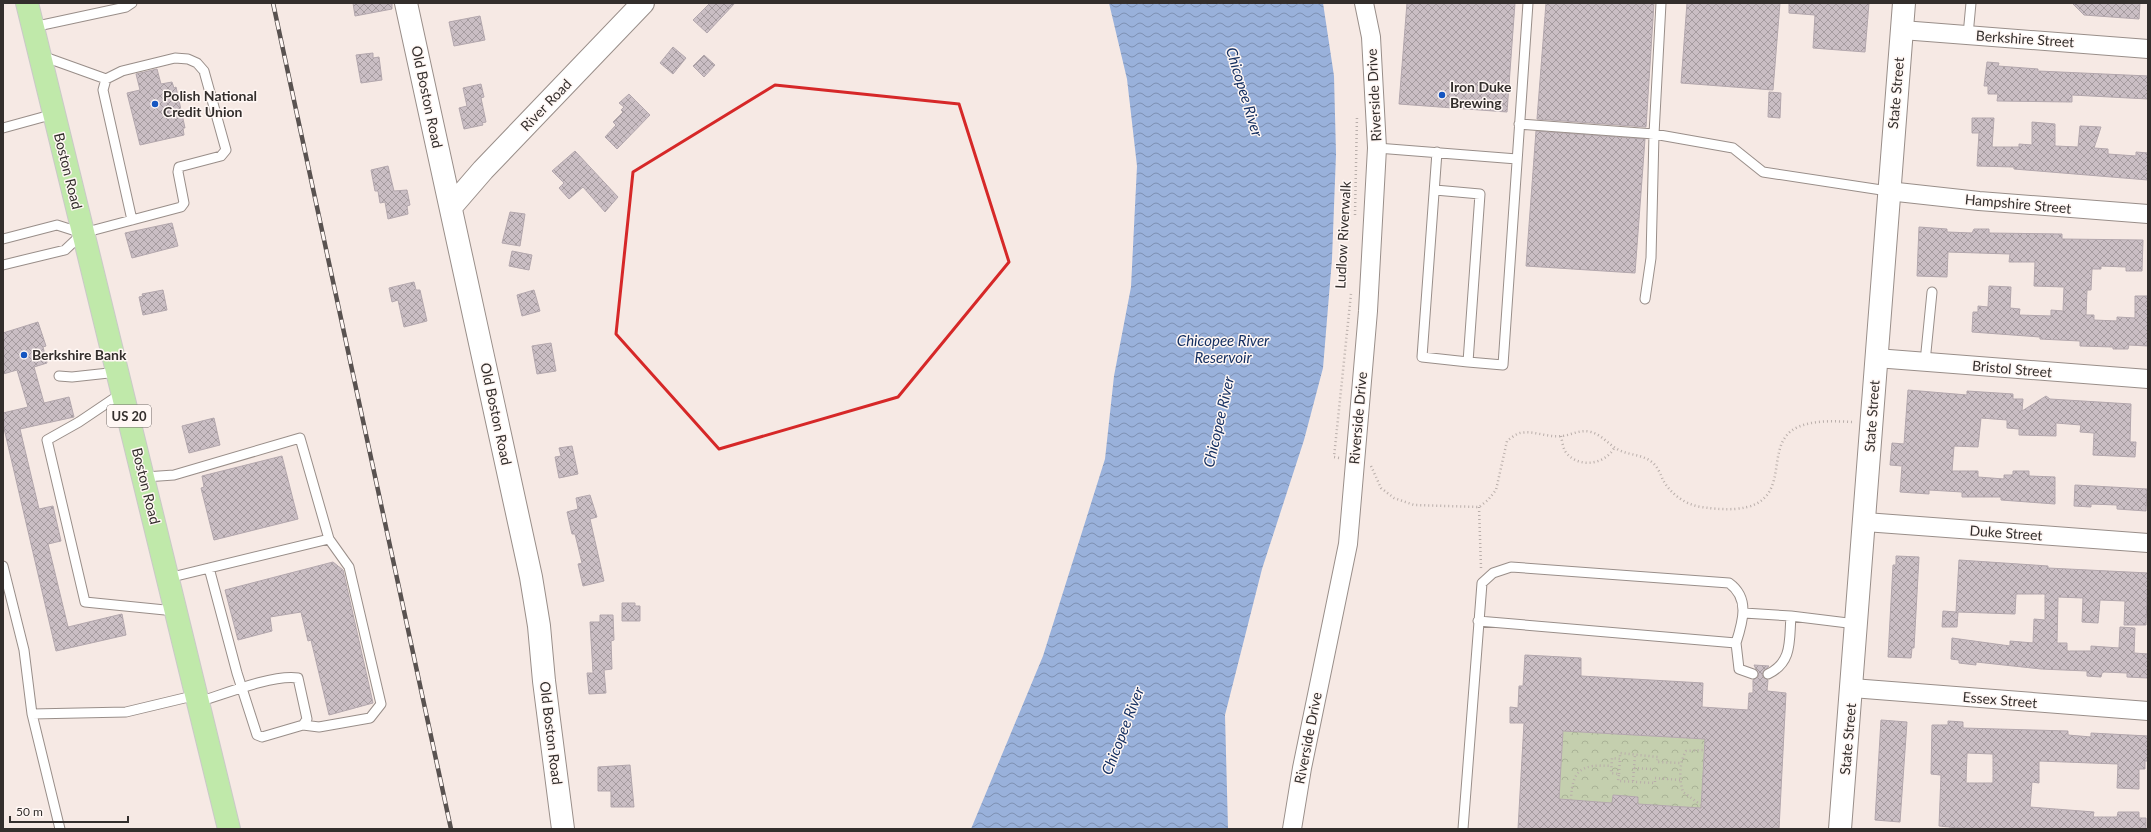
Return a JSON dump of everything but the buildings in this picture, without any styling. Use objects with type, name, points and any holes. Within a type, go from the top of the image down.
[{"type":"main road","name":"Boston Road","points":[[27,3],[229,829]]},
{"type":"street","name":"Old Boston Road","points":[[406,3],[531,577],[539,626],[544,681],[563,829]]},
{"type":"street","name":"River Road","points":[[451,208],[484,170],[643,3]]},
{"type":"street","name":"Riverside Drive","points":[[1292,829],[1302,768],[1348,544],[1368,311],[1377,148],[1371,37],[1364,3]]},
{"type":"street","name":"State Street","points":[[1840,829],[1852,688],[1888,192],[1904,3]]},
{"type":"street","name":"Berkshire Street","points":[[1902,30],[2148,49]]},
{"type":"street","name":"Hampshire Street","points":[[1888,192],[1979,201],[2148,214]]},
{"type":"street","name":"Bristol Street","points":[[1876,358],[2148,380]]},
{"type":"street","name":"Duke Street","points":[[1864,522],[2148,543]]},
{"type":"street","name":"Essex Street","points":[[1852,688],[2148,711]]},
{"type":"lane","points":[[33,27],[126,7],[132,3]]},
{"type":"lane","points":[[1437,152],[1422,357],[1503,364],[1528,3]]},
{"type":"lane","points":[[1645,299],[1651,258],[1654,134],[1662,3]]},
{"type":"lane","points":[[1968,35],[1971,3]]},
{"type":"lane","points":[[3,265],[65,250],[83,233],[181,207],[184,203],[178,172],[179,168],[221,156],[226,150],[204,71],[197,63],[188,59],[175,58],[122,71],[106,79],[40,56]]},
{"type":"lane","points":[[106,79],[103,90],[132,220]]},
{"type":"lane","points":[[4,125],[54,114]]},
{"type":"lane","points":[[1519,124],[1654,134],[1733,148],[1764,172],[1888,192]]},
{"type":"lane","points":[[1377,148],[1517,159]]},
{"type":"lane","points":[[1435,190],[1480,194],[1468,362]]},
{"type":"lane","points":[[3,239],[57,225],[83,233]]},
{"type":"lane","points":[[1925,362],[1932,292]]},
{"type":"lane","points":[[59,376],[72,377],[118,372]]},
{"type":"lane","points":[[123,392],[79,422],[47,440],[85,602],[176,612]]},
{"type":"lane","points":[[144,477],[174,475],[300,438],[329,539],[350,567],[381,704],[370,718],[319,727],[303,725],[262,737],[257,735],[237,673],[209,568]]},
{"type":"lane","points":[[168,578],[329,539]]},
{"type":"lane","points":[[3,566],[24,650],[32,714],[60,829]]},
{"type":"lane","points":[[1463,829],[1482,583],[1493,573],[1511,567],[1729,583],[1738,589],[1741,596],[1744,613],[1736,643],[1739,669],[1753,674]]},
{"type":"lane","points":[[1744,613],[1791,616],[1856,624]]},
{"type":"lane","points":[[1768,674],[1779,669],[1788,654],[1791,616]]},
{"type":"lane","points":[[1478,622],[1736,643]]},
{"type":"lane","points":[[32,714],[126,712],[198,698],[287,677],[298,678],[307,719],[303,725]]},
{"type":"path","name":"Ludlow Riverwalk","points":[[1355,219],[1357,112]]},
{"type":"path","name":"Ludlow Riverwalk","points":[[1344,459],[1334,457],[1351,292]]},
{"type":"path","points":[[1368,465],[1373,466],[1381,488],[1394,498],[1414,505],[1479,506],[1488,500],[1496,490],[1507,441],[1519,433],[1561,436],[1581,430],[1591,432],[1614,448],[1644,457],[1656,465],[1668,489],[1685,503],[1700,507],[1726,509],[1757,504],[1766,498],[1774,482],[1784,441],[1798,427],[1836,421],[1852,422]]},
{"type":"path","points":[[1561,436],[1564,450],[1575,460],[1584,462],[1601,462],[1609,457],[1614,448]]},
{"type":"path","points":[[1479,506],[1479,556],[1482,583]]},
{"type":"path","points":[[1701,805],[1685,795],[1680,780],[1681,763],[1686,751],[1704,750]]},
{"type":"path","points":[[1680,780],[1655,778],[1655,783],[1618,780],[1620,753],[1658,757],[1658,762],[1681,763]]},
{"type":"path","points":[[1633,781],[1635,754]]},
{"type":"path","points":[[1619,774],[1611,773],[1611,766],[1612,758],[1620,759]]},
{"type":"path","points":[[1571,800],[1573,779],[1581,770],[1594,765],[1611,766]]},
{"type":"path","points":[[1634,768],[1651,769]]},
{"type":"highlighted area","points":[[775,85],[959,104],[1009,262],[898,397],[719,449],[616,334],[633,172]]},
{"type":"green space","points":[[1563,731],[1705,739],[1701,808],[1638,804],[1638,797],[1613,795],[1612,803],[1559,799]]},
{"type":"water","name":"Chicopee River Reservoir","points":[[1109,3],[1323,3],[1334,76],[1336,154],[1332,259],[1323,368],[1304,440],[1262,569],[1225,715],[1228,829],[971,829],[1043,656],[1105,459],[1114,376],[1131,287],[1137,166],[1127,79]]},
{"type":"railway","points":[[273,3],[451,829]]},
{"type":"place","name":"Iron Duke Brewing","points":[[1442,95]]},
{"type":"place","name":"Polish National Credit Union","points":[[155,104]]},
{"type":"place","name":"Berkshire Bank","points":[[24,355]]},
{"type":"water label","name":"Chicopee River","points":[[1244,92]]},
{"type":"water label","name":"Chicopee River","points":[[1219,422]]},
{"type":"water label","name":"Chicopee River","points":[[1123,731]]}]
